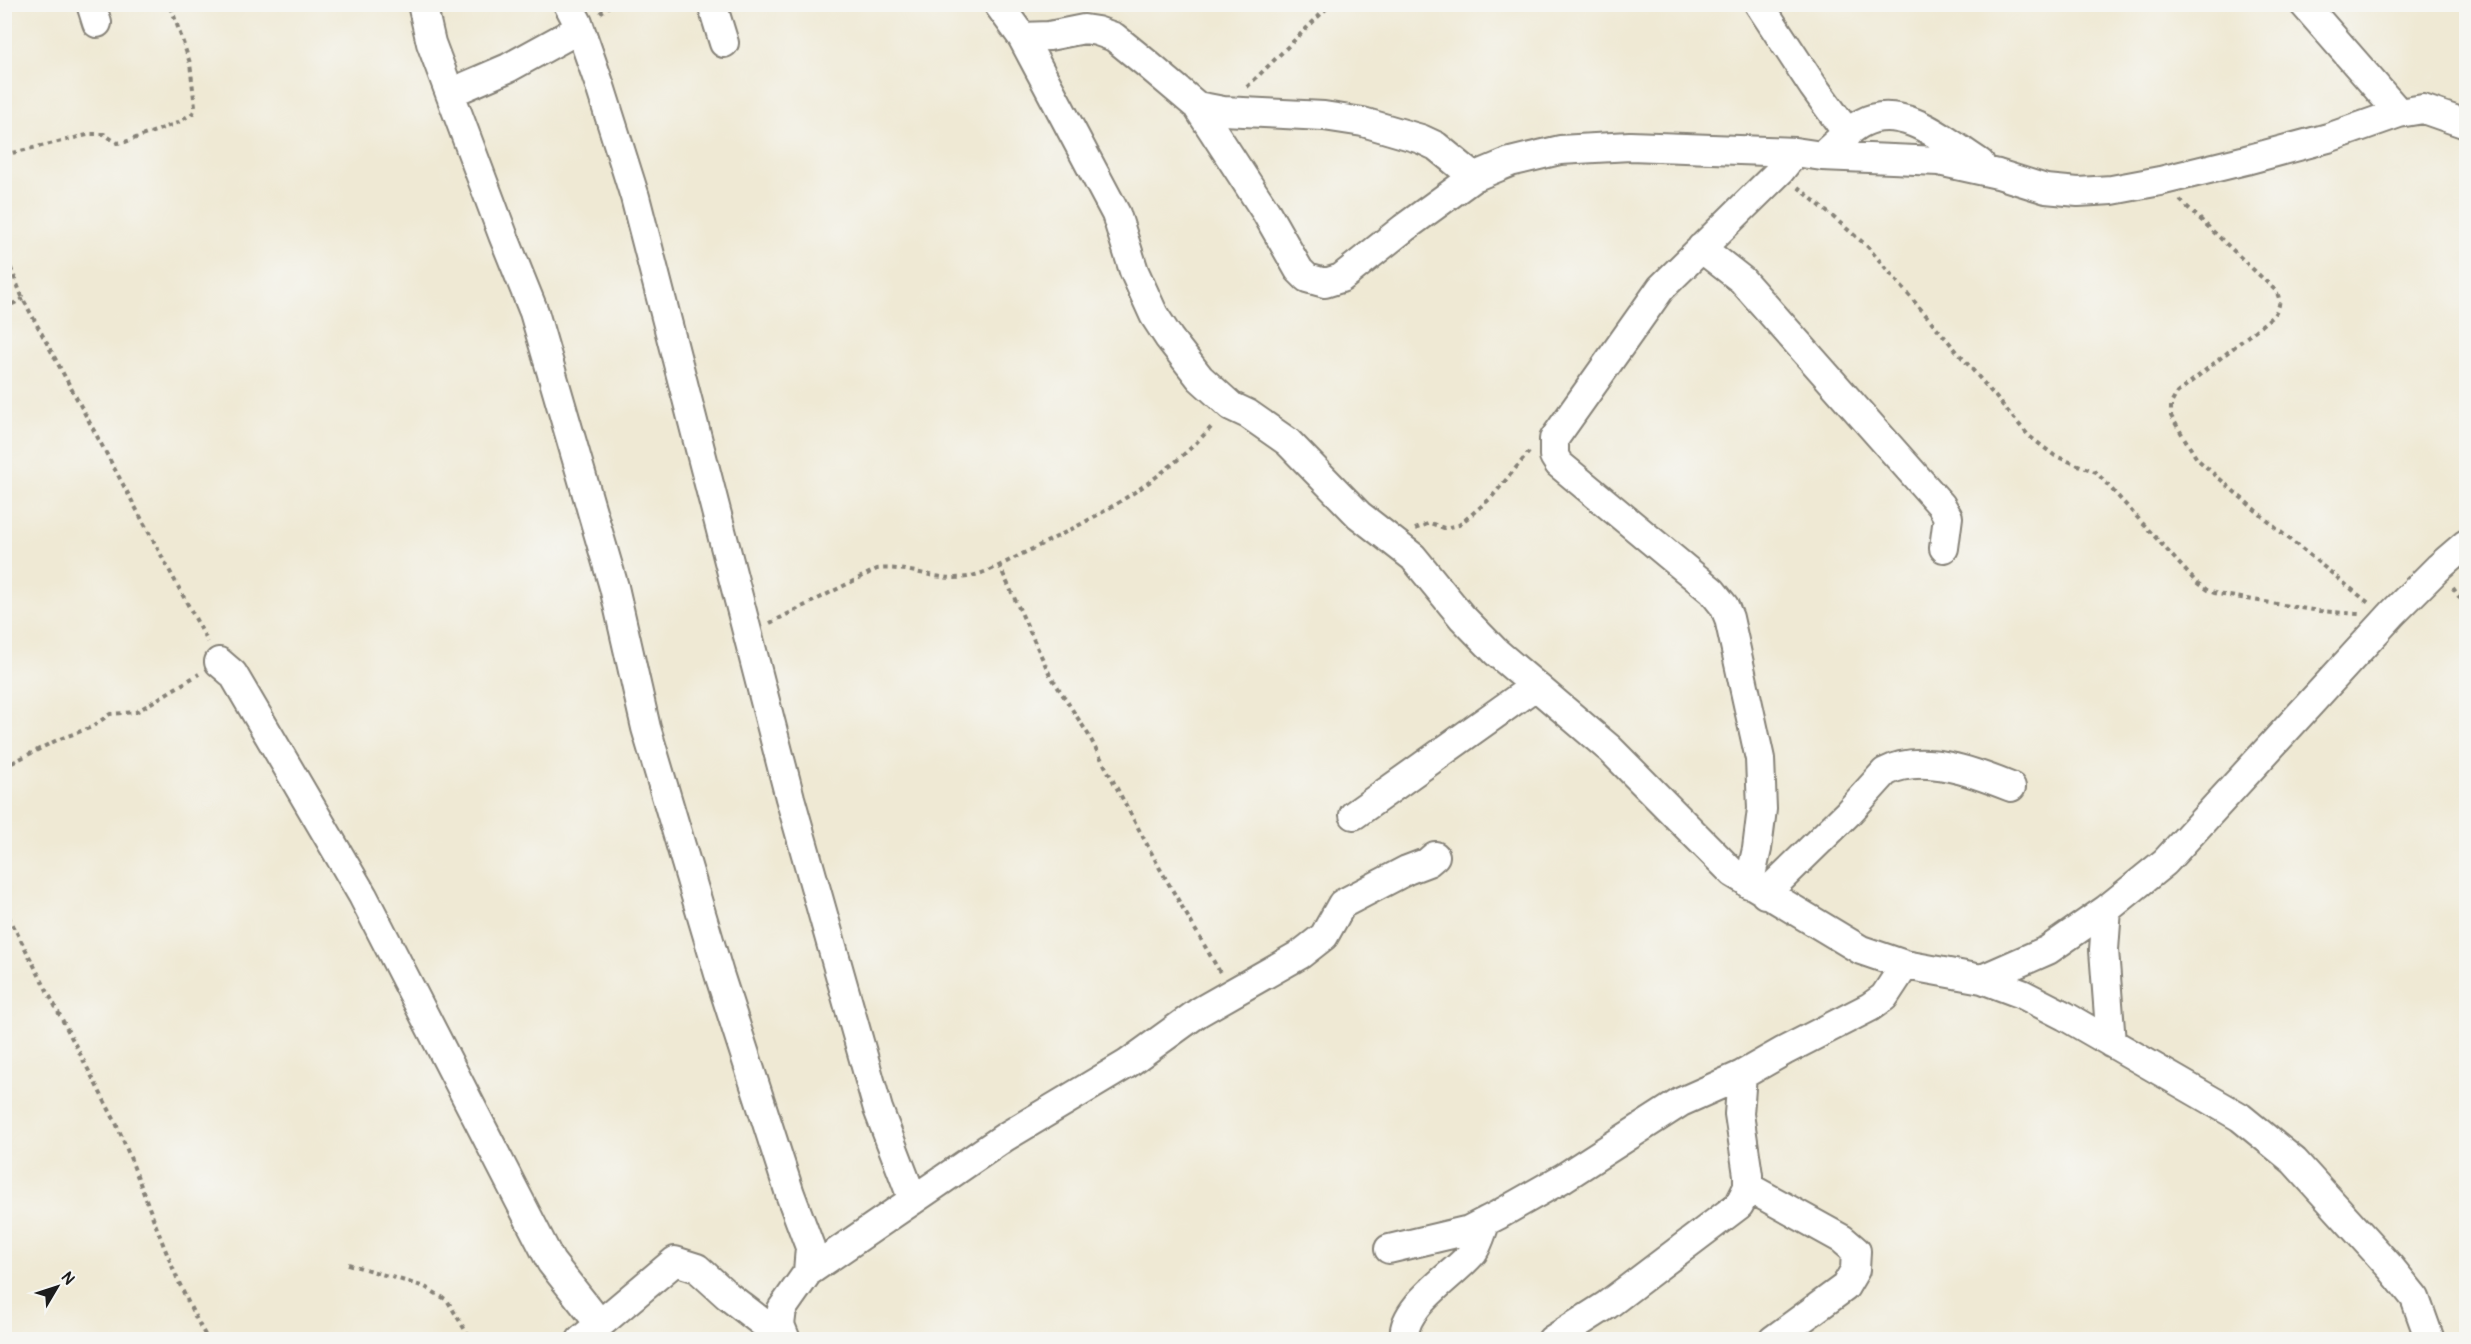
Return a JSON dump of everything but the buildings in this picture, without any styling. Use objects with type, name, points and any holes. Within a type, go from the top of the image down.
[{"type":"street","points":[[422,4],[431,43],[534,312],[614,587],[646,728],[718,974],[790,1194],[810,1246],[808,1272]]},
{"type":"street","points":[[712,4],[724,43]]},
{"type":"street","points":[[998,4],[1022,37],[1116,214],[1134,271],[1161,327],[1200,378],[1231,406],[1248,414],[1288,442],[1338,495],[1423,568],[1462,617],[1496,652],[1610,749],[1732,873],[1861,950],[1905,965],[1982,979],[2022,994],[2240,1118],[2294,1161],[2337,1206],[2408,1288],[2420,1309],[2430,1340]]},
{"type":"street","points":[[1759,4],[1812,86],[1848,134]]},
{"type":"street","points":[[2304,4],[2399,113]]},
{"type":"street","points":[[450,93],[508,68],[574,17],[599,83],[635,197],[790,798],[878,1109],[913,1200]]},
{"type":"street","points":[[1022,37],[1049,36],[1084,29],[1097,30],[1113,37],[1210,109],[1299,270],[1307,278],[1325,283],[1341,278],[1474,177],[1510,162],[1560,150],[1630,146],[1799,160],[1939,161],[1998,174],[2046,189],[2078,192],[2112,190],[2160,181],[2328,138],[2399,113],[2423,109],[2466,123]]},
{"type":"street","points":[[1210,109],[1324,116],[1363,122],[1421,139],[1436,146],[1474,177]]},
{"type":"street","points":[[1757,889],[1757,849],[1761,809],[1760,759],[1729,618],[1724,606],[1712,591],[1558,464],[1554,456],[1554,439],[1660,288],[1799,160],[1848,134],[1860,124],[1888,115],[1917,124],[1998,174]]},
{"type":"street","points":[[1701,248],[1742,280],[1941,505],[1948,517],[1944,548]]},
{"type":"street","points":[[1982,979],[2048,950],[2107,909],[2165,862],[2387,613],[2466,544]]},
{"type":"street","points":[[219,662],[233,674],[363,896],[551,1262],[590,1331],[675,1261],[697,1268],[728,1296],[786,1340]]},
{"type":"street","points":[[1354,815],[1535,686]]},
{"type":"street","points":[[1757,889],[1823,839],[1890,769],[1908,764],[1953,767],[2011,787]]},
{"type":"street","points":[[786,1340],[780,1325],[782,1309],[808,1272],[1005,1137],[1127,1064],[1199,1012],[1313,946],[1324,936],[1342,904],[1436,856]]},
{"type":"street","points":[[2107,909],[2103,950],[2111,1043]]},
{"type":"street","points":[[1389,1249],[1470,1230],[1563,1178],[1681,1102],[1742,1075],[1870,1007],[1884,997],[1905,965]]},
{"type":"street","points":[[1552,1340],[1607,1305],[1739,1205],[1748,1187],[1739,1114],[1742,1075]]},
{"type":"street","points":[[1748,1187],[1842,1239],[1856,1251],[1855,1270],[1845,1287],[1773,1340]]},
{"type":"street","points":[[1405,1340],[1404,1334],[1408,1320],[1418,1305],[1472,1253],[1486,1221]]},
{"type":"path","points":[[4,155],[91,134],[104,134],[117,143],[125,142],[177,123],[193,113],[195,107],[190,63],[170,4]]},
{"type":"path","points":[[1210,109],[1331,4]]},
{"type":"path","points":[[1799,160],[1867,246],[2029,436],[2055,456],[2096,472],[2179,566],[2201,586],[2217,594],[2319,611],[2342,614],[2387,613]]},
{"type":"path","points":[[2160,181],[2247,262],[2275,290],[2280,301],[2279,308],[2272,316],[2177,393],[2170,404],[2171,416],[2197,459],[2301,549],[2387,613]]},
{"type":"path","points":[[4,251],[23,299],[219,662],[136,712],[110,714],[92,727],[57,740],[4,767]]},
{"type":"path","points":[[4,308],[23,299]]},
{"type":"path","points":[[747,631],[878,569],[893,567],[947,579],[969,577],[999,565],[1074,528],[1147,486],[1196,445],[1231,406]]},
{"type":"path","points":[[1387,536],[1430,524],[1444,528],[1460,525],[1491,498],[1531,450],[1554,439]]},
{"type":"path","points":[[999,565],[1050,675],[1088,734],[1159,867],[1232,993]]},
{"type":"path","points":[[4,908],[116,1123],[130,1154],[169,1261],[208,1340]]},
{"type":"path","points":[[348,1264],[425,1287],[447,1300],[471,1340]]}]
